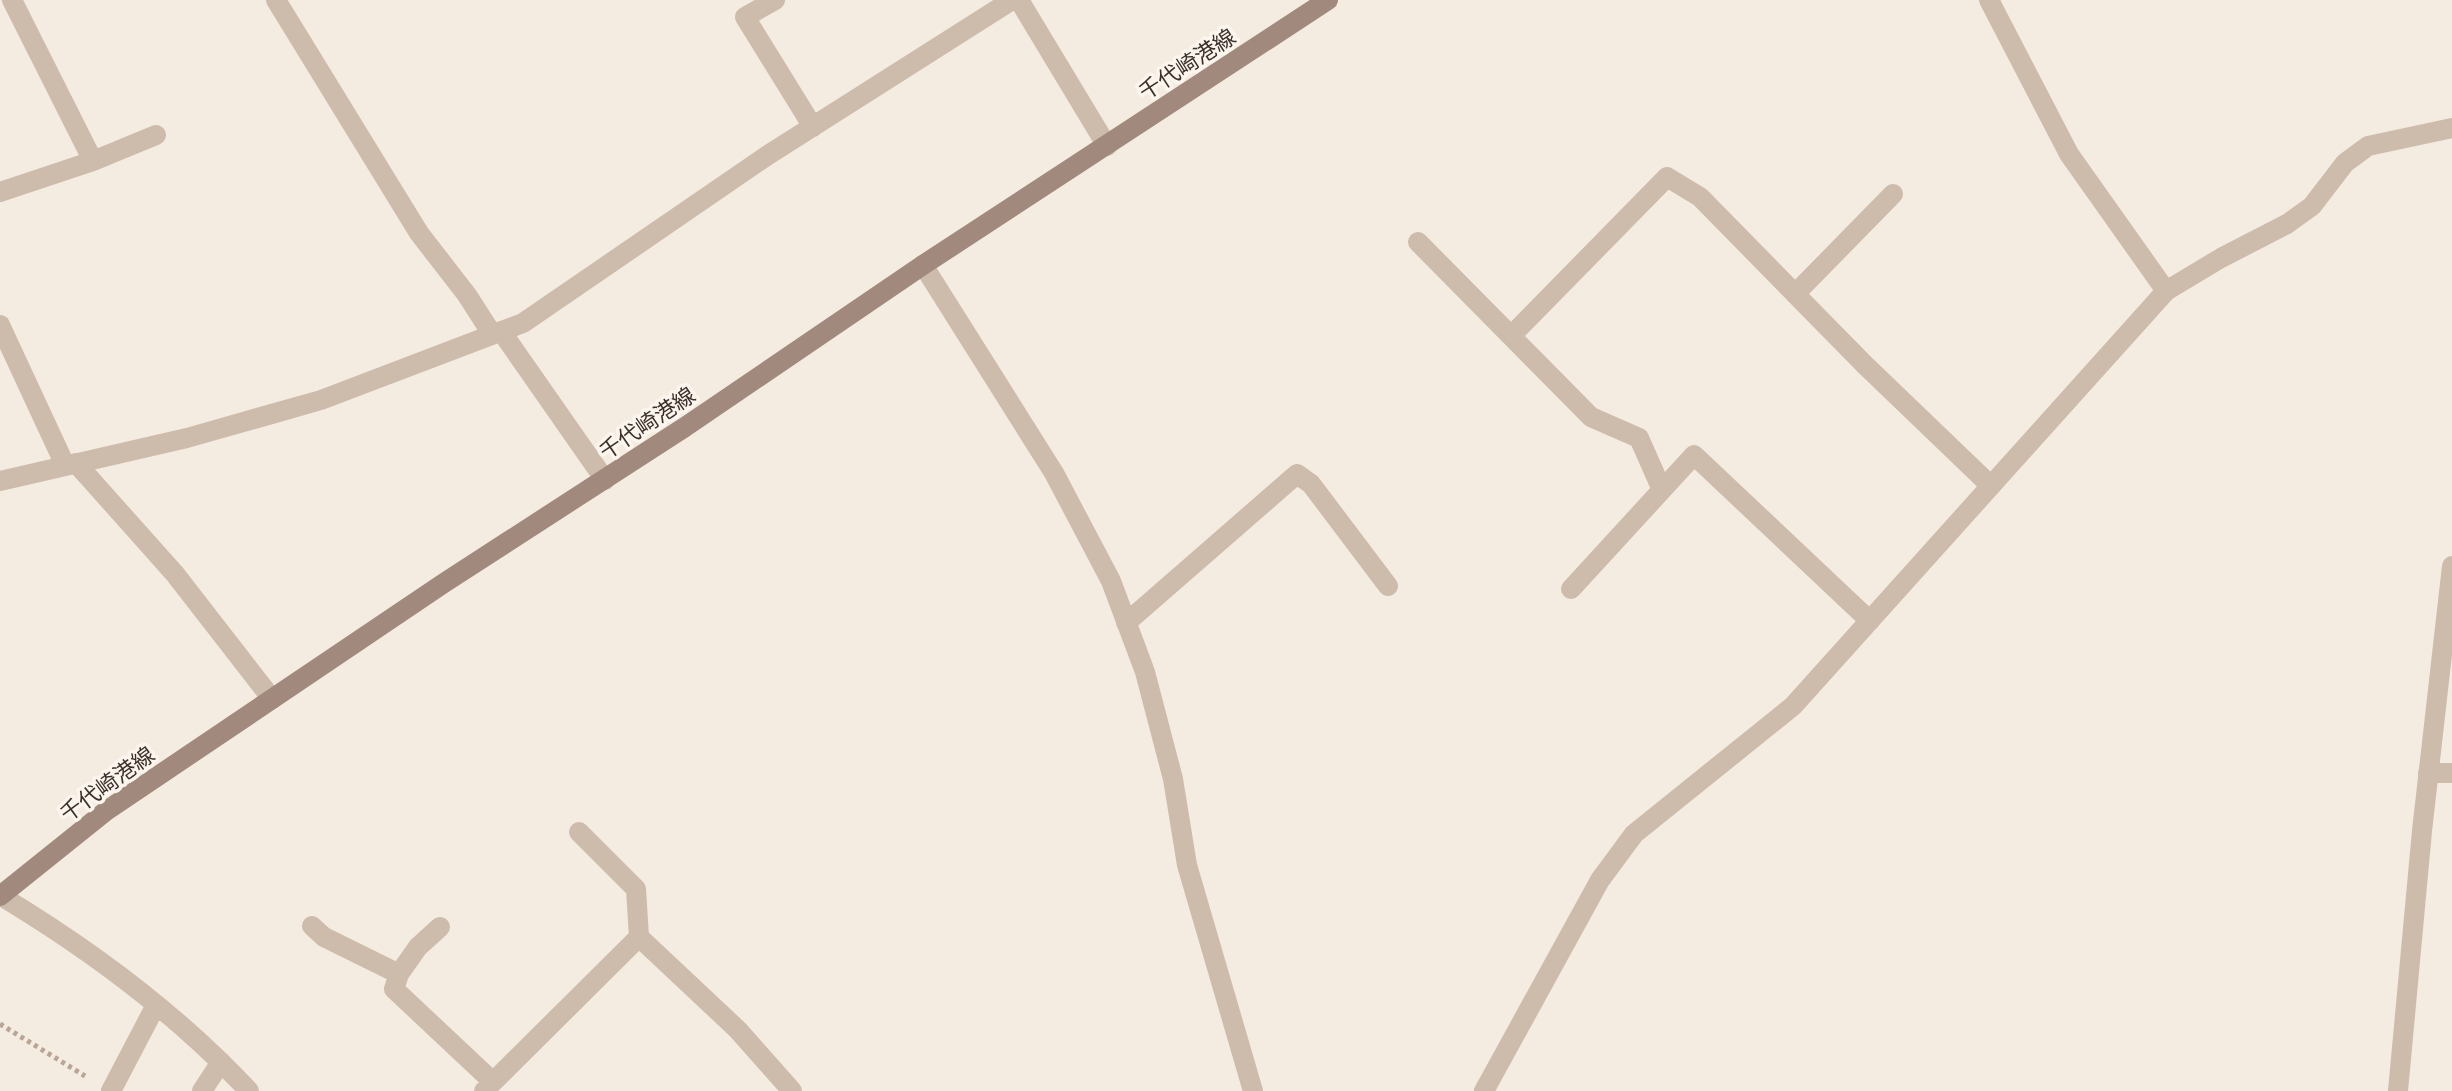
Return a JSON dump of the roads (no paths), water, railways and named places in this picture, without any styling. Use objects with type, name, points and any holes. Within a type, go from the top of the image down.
[{"type":"main road","name":"千代崎港線","points":[[0,898],[106,811],[923,265],[1328,0]]},
{"type":"street","points":[[12,0],[93,161]]},
{"type":"street","points":[[276,0],[419,233],[605,480]]},
{"type":"street","points":[[775,0],[745,17],[813,127]]},
{"type":"street","points":[[0,481],[187,438],[321,400],[523,323],[813,127],[1012,0]]},
{"type":"street","points":[[1019,0],[1107,146]]},
{"type":"street","points":[[1989,0],[2069,154],[2166,291]]},
{"type":"street","points":[[1484,1091],[1600,880],[1634,834],[1793,706],[2166,291],[2287,224],[2312,206],[2345,163],[2368,146],[2452,128]]},
{"type":"street","points":[[0,192],[93,161],[156,135]]},
{"type":"street","points":[[1511,336],[1667,177],[1700,197],[1991,486]]},
{"type":"street","points":[[1795,294],[1893,194]]},
{"type":"street","points":[[1418,242],[1591,417],[1639,438],[1662,490]]},
{"type":"street","points":[[923,265],[1054,473],[1111,581],[1145,672],[1173,779],[1187,865],[1253,1091]]},
{"type":"street","points":[[0,325],[70,464],[175,574],[272,699]]},
{"type":"street","points":[[1571,589],[1694,455],[1870,621]]},
{"type":"street","points":[[1126,623],[1297,474],[1311,484],[1388,586]]},
{"type":"street","points":[[2398,1091],[2428,773],[2452,566]]},
{"type":"street","points":[[2428,773],[2452,773]]},
{"type":"street","points":[[579,832],[636,889],[639,937],[738,1030],[792,1091]]},
{"type":"street","points":[[0,898],[42,921],[156,1005],[249,1091]]},
{"type":"street","points":[[312,926],[324,937],[399,974]]},
{"type":"street","points":[[440,927],[418,947],[399,974],[394,989],[488,1087],[639,937]]},
{"type":"street","points":[[105,1087],[156,1005]]},
{"type":"street","points":[[202,1091],[221,1062]]}]
